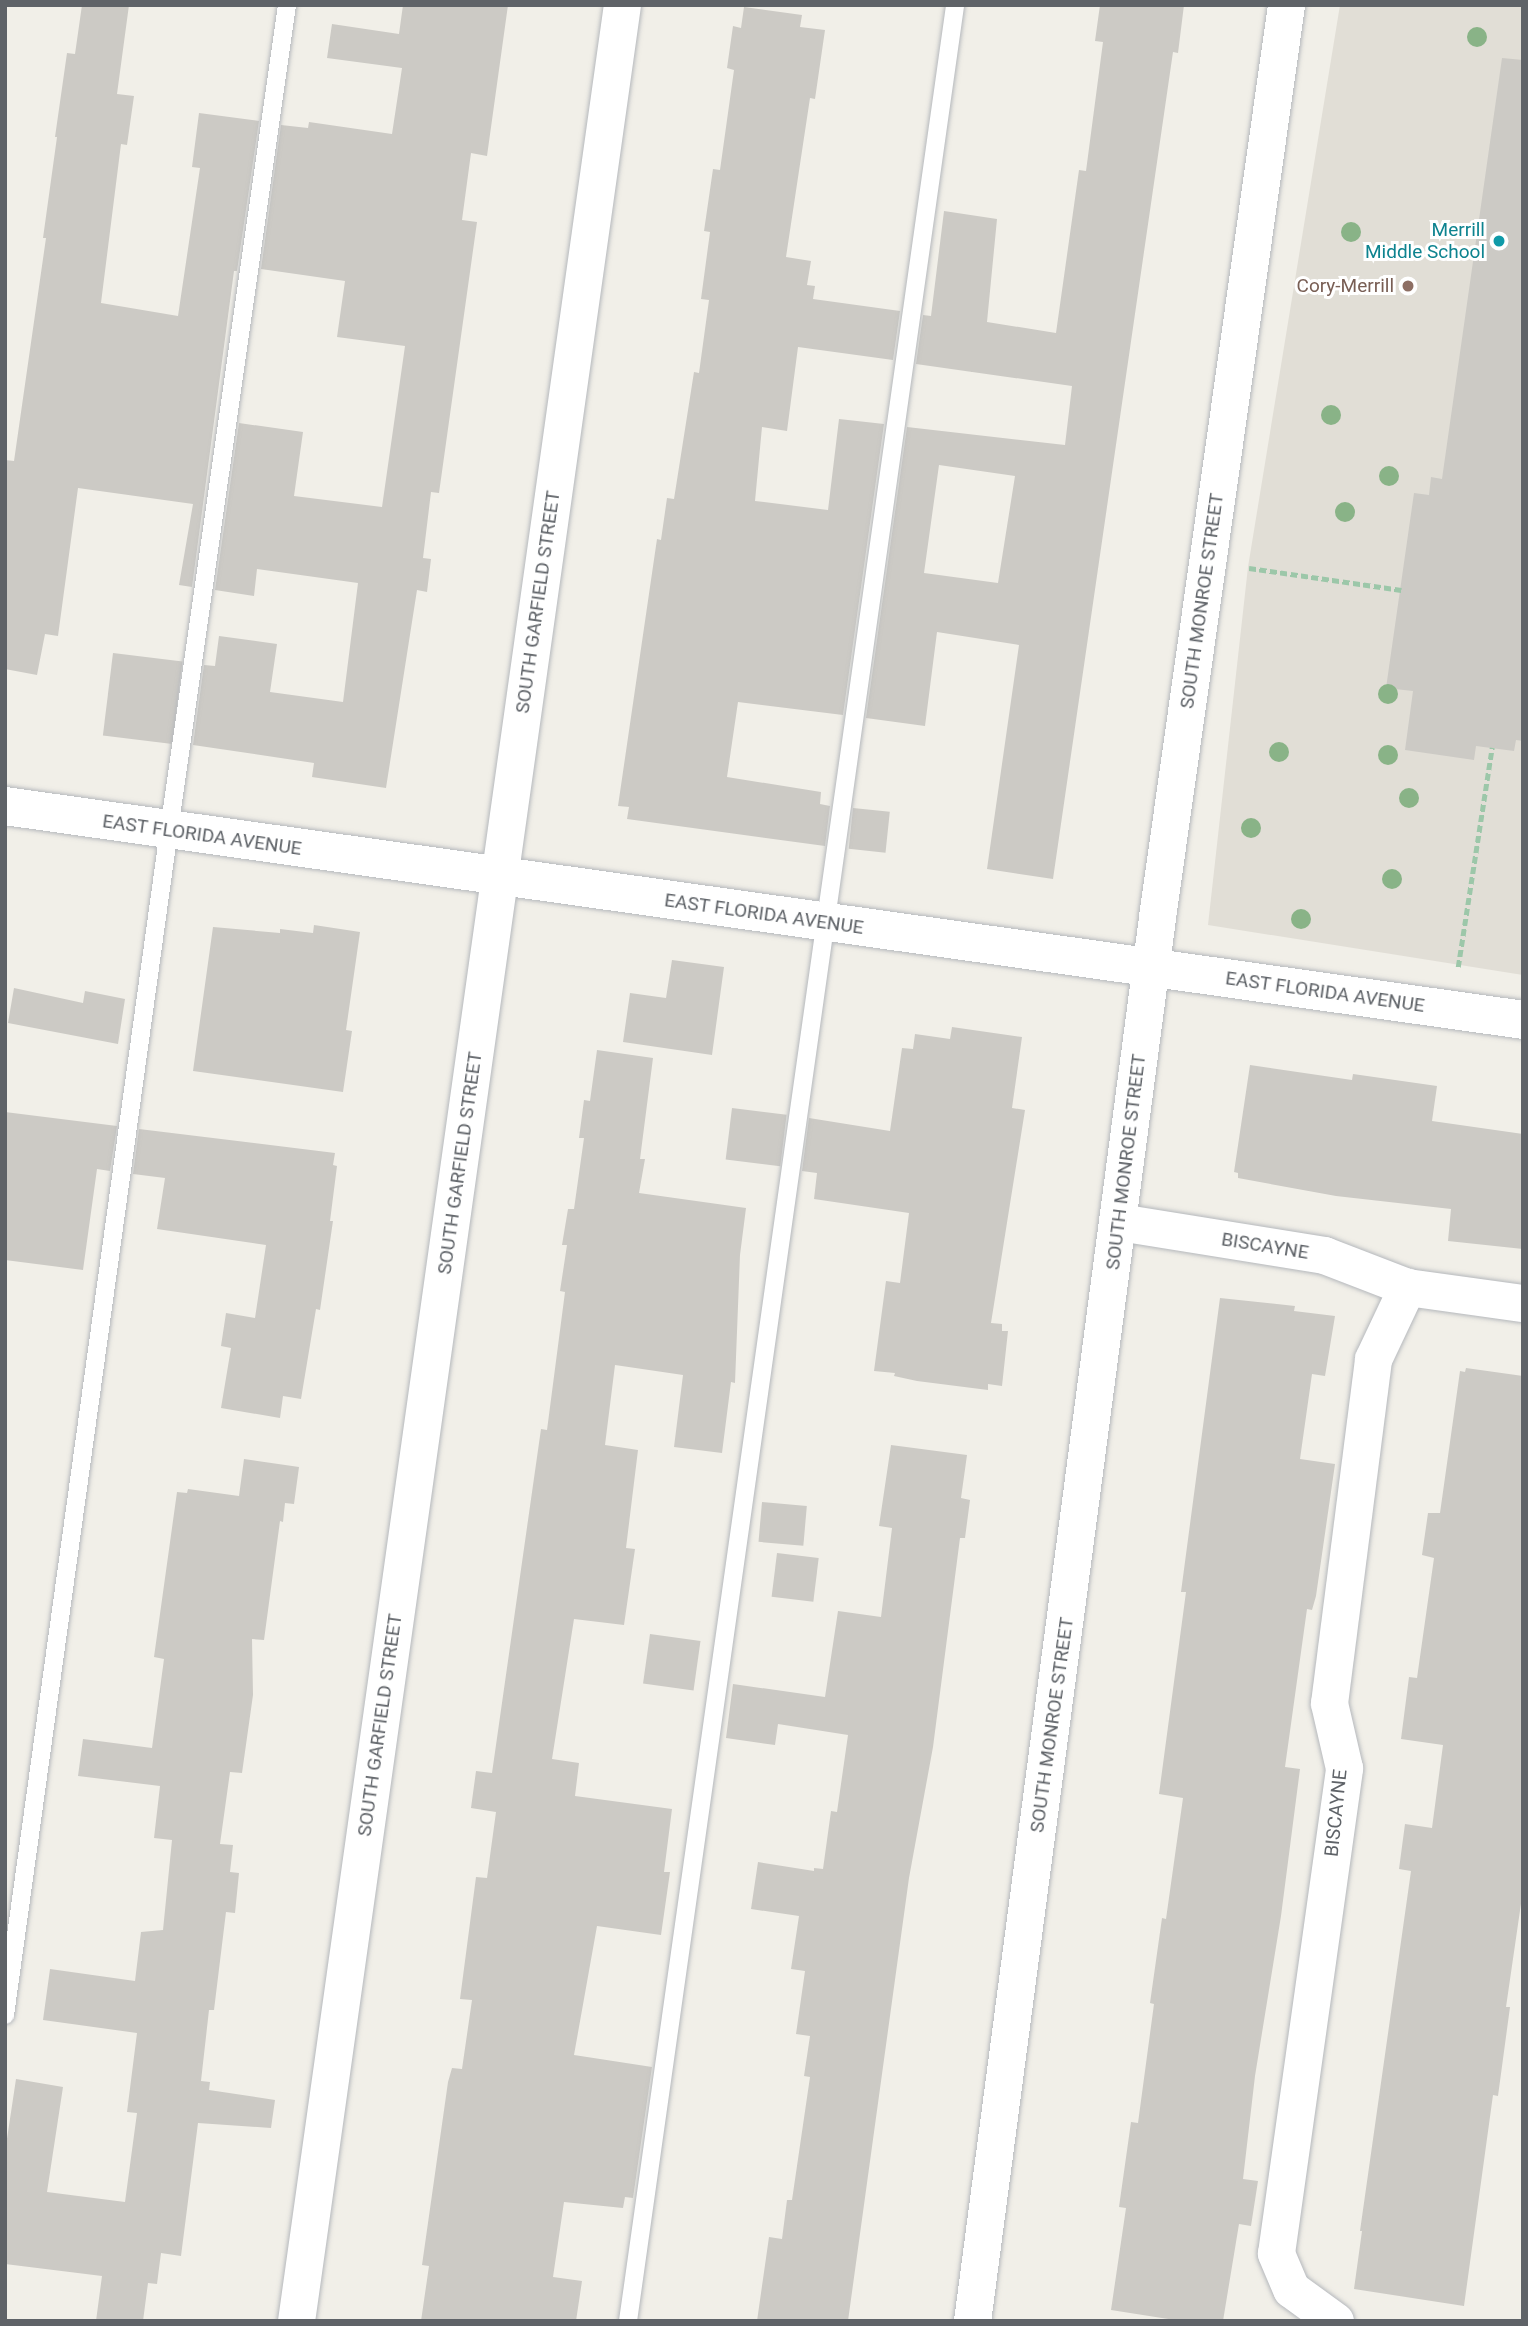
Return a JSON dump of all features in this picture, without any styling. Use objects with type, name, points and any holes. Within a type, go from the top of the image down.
[{"type":"street","name":"SOUTH GARFIELD STREET","points":[[296,2321],[622,5]]},
{"type":"street","name":"SOUTH MONROE STREET","points":[[972,2321],[1119,1222],[1150,968],[1286,5]]},
{"type":"street","name":"EAST FLORIDA AVENUE","points":[[5,806],[1523,1020]]},
{"type":"street","name":"BISCAYNE","points":[[1119,1222],[1324,1255],[1407,1287],[1523,1303]]},
{"type":"street","name":"BISCAYNE","points":[[1335,2321],[1291,2290],[1276,2253],[1344,1768],[1329,1703],[1373,1359],[1407,1287]]},
{"type":"lane","points":[[5,2015],[169,830],[287,5]]},
{"type":"lane","points":[[628,2321],[823,922],[955,5]]},
{"type":"path","points":[[1248,567],[1401,590]]},
{"type":"path","points":[[1458,967],[1492,748]]},
{"type":"shaded area","name":"Cory-Merrill","points":[[1340,5],[1523,5],[1523,975],[1208,925],[1248,567]]},
{"type":"building","points":[[82,5],[129,5],[117,94],[134,96],[127,145],[121,144],[101,303],[178,316],[200,168],[192,167],[199,113],[259,121],[237,271],[234,271],[192,587],[179,585],[193,504],[78,488],[58,636],[45,634],[37,675],[5,669],[5,460],[14,461],[46,238],[43,238],[67,53],[75,54]]},
{"type":"building","points":[[403,5],[508,5],[487,156],[471,153],[462,220],[477,222],[439,493],[431,492],[423,558],[431,559],[427,592],[417,590],[386,788],[312,777],[314,763],[193,745],[204,665],[215,666],[219,636],[277,644],[270,692],[343,702],[358,583],[257,569],[254,596],[215,590],[239,423],[303,432],[294,496],[382,507],[405,346],[337,337],[345,281],[261,269],[281,125],[308,128],[309,122],[392,134],[402,68],[327,58],[332,24],[399,34]]},
{"type":"building","points":[[1100,5],[1184,5],[1178,53],[1173,52],[1053,879],[987,869],[1019,645],[937,632],[925,726],[866,718],[907,427],[1065,445],[1072,386],[916,364],[923,315],[931,316],[944,211],[997,219],[987,322],[1056,333],[1079,170],[1086,171],[1103,42],[1095,41]],"holes":[[[939,465],[1015,476],[998,583],[924,573]]]},
{"type":"building","points":[[744,7],[802,15],[800,27],[825,30],[815,99],[810,98],[786,257],[811,261],[807,285],[815,286],[813,299],[900,311],[893,360],[798,347],[787,431],[762,427],[755,501],[828,510],[839,419],[884,424],[843,715],[738,702],[727,777],[821,792],[820,804],[830,806],[825,846],[627,819],[629,807],[618,806],[657,539],[661,540],[667,498],[674,499],[694,372],[699,373],[709,300],[701,299],[710,232],[704,231],[713,169],[720,170],[734,70],[727,68],[733,26],[741,28]]},
{"type":"building","name":"Merrill Middle School","points":[[1502,58],[1523,60],[1523,741],[1516,740],[1514,751],[1476,746],[1474,760],[1405,750],[1413,691],[1386,688],[1414,493],[1429,495],[1431,477],[1442,479]]},
{"type":"building","points":[[113,653],[182,662],[172,744],[103,735]]},
{"type":"building","points":[[853,808],[890,812],[886,853],[849,849]]},
{"type":"building","points":[[314,925],[360,932],[346,1030],[352,1031],[343,1092],[193,1071],[213,927],[313,933]]},
{"type":"building","points":[[672,960],[724,967],[712,1055],[623,1042],[630,993],[666,998]]},
{"type":"building","points":[[14,988],[83,1003],[85,991],[125,999],[118,1044],[8,1023]]},
{"type":"building","points":[[952,1027],[1022,1037],[1012,1108],[1025,1110],[991,1323],[1002,1324],[1002,1331],[1008,1331],[1002,1386],[988,1384],[988,1390],[917,1381],[894,1376],[895,1373],[874,1371],[886,1281],[900,1283],[909,1213],[814,1199],[817,1173],[802,1171],[809,1118],[890,1131],[902,1048],[913,1049],[915,1034],[950,1039]]},
{"type":"building","points":[[597,1050],[653,1058],[640,1159],[645,1159],[639,1193],[746,1208],[740,1255],[735,1383],[731,1382],[722,1453],[674,1447],[683,1375],[615,1365],[605,1445],[638,1450],[626,1548],[635,1549],[624,1625],[574,1619],[552,1759],[579,1763],[575,1796],[672,1809],[664,1872],[670,1872],[661,1935],[597,1926],[574,2055],[652,2067],[633,2198],[625,2197],[623,2208],[564,2202],[553,2277],[582,2281],[576,2321],[421,2321],[429,2266],[422,2265],[448,2082],[452,2068],[462,2069],[472,2000],[460,1999],[476,1877],[487,1878],[496,1812],[471,1808],[476,1771],[492,1773],[541,1429],[547,1430],[565,1292],[560,1291],[567,1245],[562,1245],[568,1209],[574,1209],[584,1138],[579,1138],[584,1100],[590,1101]]},
{"type":"building","points":[[1250,1065],[1352,1080],[1353,1074],[1437,1086],[1432,1121],[1523,1134],[1523,1249],[1448,1241],[1451,1209],[1336,1196],[1238,1178],[1238,1173],[1234,1172]]},
{"type":"building","points":[[732,1108],[787,1115],[780,1166],[726,1160]]},
{"type":"building","points":[[5,1112],[117,1126],[110,1171],[97,1169],[83,1270],[5,1260]]},
{"type":"building","points":[[139,1129],[335,1153],[333,1165],[337,1166],[330,1221],[333,1221],[320,1310],[316,1309],[301,1399],[283,1396],[280,1418],[221,1408],[231,1348],[221,1346],[226,1313],[255,1318],[266,1245],[157,1229],[165,1178],[133,1174]]},
{"type":"building","points":[[1220,1298],[1295,1306],[1294,1311],[1335,1316],[1325,1376],[1312,1374],[1300,1459],[1335,1464],[1316,1596],[1312,1610],[1307,1609],[1285,1767],[1300,1769],[1281,1916],[1255,2076],[1243,2179],[1258,2181],[1251,2226],[1239,2224],[1223,2321],[1181,2321],[1111,2310],[1126,2208],[1119,2207],[1131,2122],[1138,2123],[1154,2004],[1150,2003],[1162,1918],[1166,1919],[1183,1798],[1159,1794],[1186,1592],[1181,1592]]},
{"type":"building","points":[[1466,1368],[1523,1376],[1523,1890],[1506,2007],[1510,2007],[1498,2096],[1493,2095],[1464,2306],[1354,2289],[1411,1871],[1399,1869],[1405,1824],[1432,1828],[1443,1745],[1401,1739],[1409,1677],[1417,1678],[1434,1558],[1422,1555],[1428,1513],[1440,1513],[1460,1371],[1465,1372]]},
{"type":"building","points":[[891,1445],[967,1455],[961,1498],[970,1500],[965,1538],[960,1538],[933,1747],[909,1878],[848,2321],[757,2321],[769,2237],[782,2239],[787,2200],[792,2200],[810,2077],[804,2076],[810,2036],[796,2034],[805,1971],[791,1969],[799,1916],[751,1909],[758,1862],[814,1871],[814,1868],[823,1869],[831,1811],[837,1812],[848,1735],[778,1724],[775,1745],[726,1738],[733,1684],[825,1697],[838,1611],[881,1617],[892,1528],[879,1526]]},
{"type":"building","points":[[244,1459],[299,1467],[294,1504],[285,1503],[283,1522],[280,1521],[264,1640],[252,1639],[253,1695],[242,1773],[230,1772],[220,1844],[233,1845],[230,1872],[239,1873],[235,1913],[226,1912],[214,2010],[209,2010],[201,2081],[210,2082],[209,2090],[275,2100],[271,2128],[198,2123],[181,2256],[161,2253],[157,2284],[148,2283],[143,2321],[96,2321],[102,2276],[5,2264],[5,2152],[16,2079],[63,2087],[47,2192],[125,2202],[137,2113],[127,2112],[137,2033],[43,2020],[50,1969],[135,1981],[141,1932],[163,1930],[172,1840],[154,1838],[160,1786],[78,1776],[83,1739],[152,1748],[164,1659],[154,1657],[177,1492],[187,1493],[188,1489],[239,1496]]},
{"type":"building","points":[[762,1502],[807,1506],[803,1546],[759,1542]]},
{"type":"building","points":[[777,1553],[819,1558],[813,1602],[772,1597]]},
{"type":"building","points":[[650,1634],[701,1641],[694,1691],[643,1684]]},
{"type":"place","name":"Merrill Middle School","points":[[1499,241]]},
{"type":"place","name":"Cory-Merrill","points":[[1408,286]]}]
